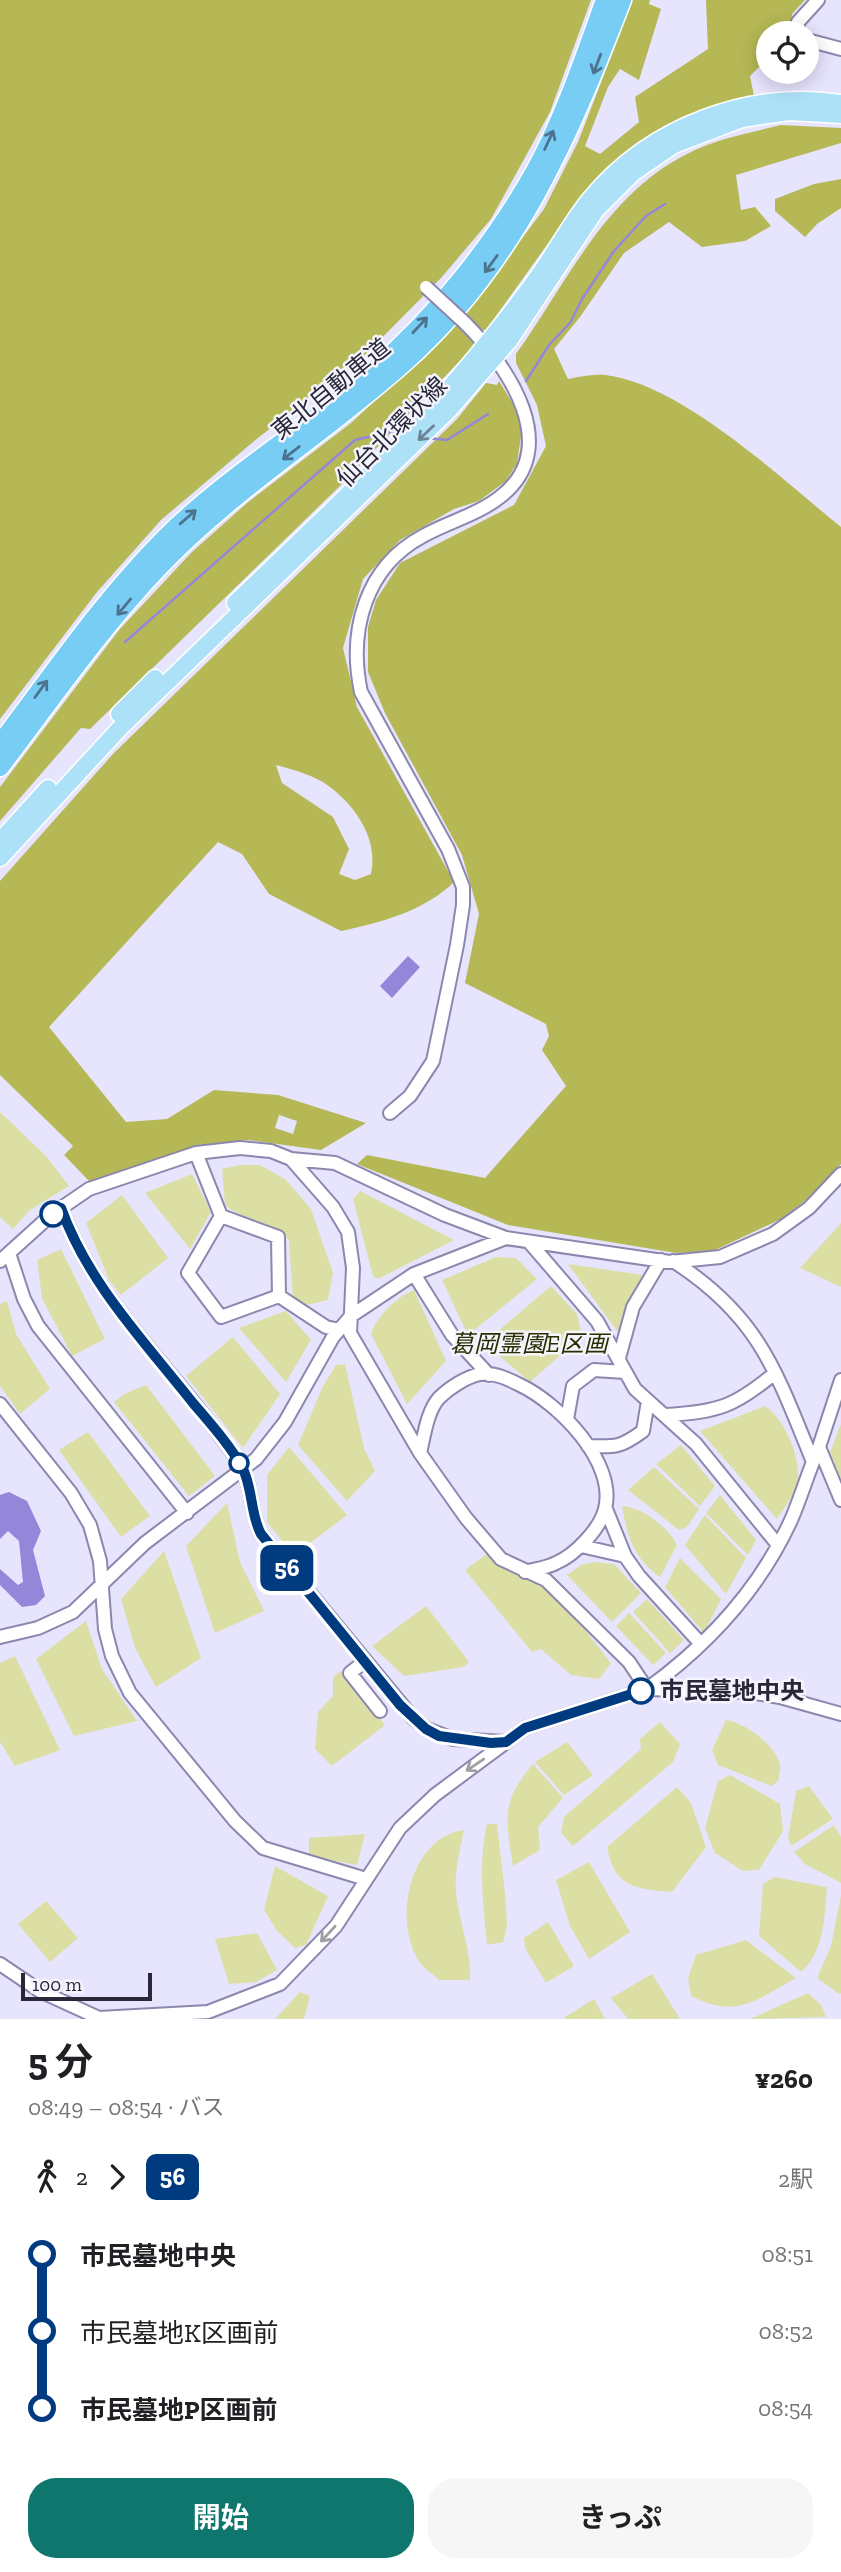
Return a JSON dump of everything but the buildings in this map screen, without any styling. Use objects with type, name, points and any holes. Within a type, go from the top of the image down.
[{"type":"highway","name":"東北自動車道","points":[[0,744],[82,633],[165,538],[248,467],[370,373],[420,326],[473,263],[536,169],[574,83],[605,0]]},
{"type":"highway","name":"東北自動車道","points":[[0,767],[91,648],[159,567],[216,511],[408,359],[463,299],[517,227],[558,157],[622,0]]},
{"type":"main road","name":"仙台北環状線","points":[[490,350],[591,198],[618,170],[644,150],[693,123],[732,109],[793,100],[841,103]]},
{"type":"main road","name":"仙台北環状線","points":[[0,858],[120,728],[441,408],[490,350],[536,302],[596,210],[633,173],[652,158],[694,135],[742,119],[789,112],[841,116]]},
{"type":"main road","name":"仙台北環状線","points":[[0,841],[136,697],[395,453]]},
{"type":"street","points":[[799,21],[818,0]]},
{"type":"street","points":[[819,43],[841,49]]},
{"type":"street","points":[[390,1113],[423,1080],[440,1040],[463,905],[463,887],[448,849],[361,692],[356,656],[358,623],[368,593],[387,565],[421,537],[501,497],[516,480],[525,463],[529,430],[525,411],[490,350],[426,288]]},
{"type":"street","points":[[187,1513],[38,1326],[4,1257],[61,1208],[89,1189],[196,1153],[240,1148],[271,1151],[290,1159],[335,1163],[445,1214],[506,1238],[667,1261],[720,1257],[773,1234],[809,1208],[841,1174]]},
{"type":"street","points":[[196,1153],[221,1216],[278,1237],[279,1296]]},
{"type":"street","points":[[290,1159],[333,1207],[348,1232],[353,1268],[350,1333],[420,1453],[466,1518],[501,1559],[546,1580],[570,1601],[629,1662],[647,1689]]},
{"type":"street","points":[[61,1208],[71,1236],[94,1278],[209,1422],[243,1470],[254,1522],[261,1534],[364,1662],[400,1705],[426,1729],[453,1740],[506,1742]]},
{"type":"street","points":[[221,1216],[188,1273],[221,1317],[279,1296]]},
{"type":"street","points":[[0,1637],[38,1628],[73,1612],[145,1543],[257,1459],[285,1422],[339,1330],[351,1316],[414,1274],[506,1238]]},
{"type":"street","points":[[530,1243],[586,1306],[625,1372],[648,1401],[719,1469],[778,1545]]},
{"type":"street","points":[[619,1359],[632,1307],[667,1261]]},
{"type":"street","points":[[667,1261],[706,1284],[740,1315],[762,1346],[813,1462]]},
{"type":"street","points":[[414,1274],[452,1335],[489,1374]]},
{"type":"street","points":[[279,1296],[326,1327],[339,1330]]},
{"type":"street","points":[[567,1419],[573,1386],[594,1370],[625,1372]]},
{"type":"street","points":[[665,1415],[704,1413],[721,1407],[748,1394],[775,1373]]},
{"type":"street","points":[[420,1453],[438,1399],[460,1382],[481,1374],[489,1374],[503,1377],[531,1390],[567,1419],[597,1459],[604,1485],[606,1509],[625,1556],[639,1576],[701,1643]]},
{"type":"street","points":[[647,1689],[701,1643],[743,1600],[778,1545],[819,1447],[841,1381]]},
{"type":"street","points":[[588,1446],[621,1447],[643,1432],[648,1401]]},
{"type":"street","points":[[0,1404],[83,1509],[100,1561],[106,1629],[118,1672],[137,1702],[235,1821],[263,1849],[366,1879]]},
{"type":"street","points":[[819,1447],[841,1500]]},
{"type":"street","points":[[525,1572],[557,1563],[580,1546],[606,1509]]},
{"type":"street","points":[[580,1546],[625,1556]]},
{"type":"street","points":[[364,1662],[350,1673],[380,1711]]},
{"type":"street","points":[[0,1964],[40,1991],[100,2018],[208,2012],[280,1984],[336,1926],[400,1828],[435,1795],[525,1728],[647,1689],[749,1692],[780,1697],[841,1714]]},
{"type":"green space","points":[[0,1112],[47,1157],[69,1186],[30,1210],[13,1229],[0,1217]]},
{"type":"green space","points":[[239,1165],[260,1165],[285,1179],[311,1209],[333,1273],[328,1300],[307,1305],[293,1299],[289,1241],[276,1229],[241,1215],[225,1205],[222,1169]]},
{"type":"green space","points":[[192,1174],[211,1212],[190,1249],[145,1193]]},
{"type":"green space","points":[[360,1191],[454,1240],[378,1279],[373,1276],[353,1199]]},
{"type":"green space","points":[[122,1195],[168,1258],[121,1295],[109,1280],[86,1223]]},
{"type":"green space","points":[[841,1223],[841,1287],[800,1268]]},
{"type":"green space","points":[[61,1249],[105,1339],[72,1356],[42,1298],[37,1260]]},
{"type":"green space","points":[[496,1257],[516,1258],[537,1279],[468,1335],[442,1280]]},
{"type":"green space","points":[[568,1264],[642,1275],[618,1332]]},
{"type":"green space","name":"葛岡霊園E区画","points":[[551,1286],[577,1314],[582,1336],[530,1382],[484,1343]]},
{"type":"green space","points":[[414,1290],[446,1361],[407,1404],[371,1334],[388,1308]]},
{"type":"green space","points":[[7,1301],[16,1334],[50,1389],[20,1414],[0,1386],[0,1304]]},
{"type":"green space","points":[[286,1311],[311,1340],[286,1382],[239,1328]]},
{"type":"green space","points":[[233,1337],[280,1394],[243,1448],[186,1376]]},
{"type":"green space","points":[[345,1364],[364,1448],[375,1471],[347,1501],[298,1445],[323,1386],[336,1365]]},
{"type":"green space","points":[[146,1385],[215,1476],[189,1496],[114,1402],[124,1394]]},
{"type":"green space","points":[[765,1406],[785,1430],[797,1464],[796,1489],[777,1519],[700,1431]]},
{"type":"green space","points":[[841,1424],[841,1479],[830,1452]]},
{"type":"green space","points":[[88,1432],[150,1516],[121,1537],[59,1450]]},
{"type":"green space","points":[[681,1445],[715,1486],[700,1506],[656,1464]]},
{"type":"green space","points":[[289,1447],[347,1515],[301,1550],[287,1547],[267,1522],[267,1475]]},
{"type":"green space","points":[[654,1467],[699,1509],[687,1527],[679,1530],[628,1490]]},
{"type":"green space","points":[[720,1495],[756,1540],[748,1555],[706,1513]]},
{"type":"green space","points":[[227,1503],[240,1562],[264,1611],[215,1633],[186,1546]]},
{"type":"green space","points":[[622,1506],[638,1510],[654,1519],[677,1545],[660,1577],[644,1563],[633,1546]]},
{"type":"green space","points":[[705,1515],[746,1558],[726,1594],[685,1545]]},
{"type":"green space","points":[[164,1551],[201,1658],[156,1687],[135,1648],[121,1599]]},
{"type":"green space","points":[[488,1553],[509,1571],[542,1587],[570,1613],[611,1663],[599,1679],[571,1675],[541,1649],[532,1652],[465,1570]]},
{"type":"green space","points":[[680,1558],[721,1599],[704,1633],[665,1587]]},
{"type":"green space","points":[[595,1562],[614,1564],[641,1593],[612,1622],[567,1575],[581,1565]]},
{"type":"green space","points":[[647,1599],[684,1640],[670,1653],[633,1612]]},
{"type":"green space","points":[[426,1606],[469,1662],[463,1667],[404,1676],[372,1646]]},
{"type":"green space","points":[[629,1613],[666,1653],[653,1665],[616,1626]]},
{"type":"green space","points":[[86,1621],[102,1669],[137,1721],[74,1736],[36,1659]]},
{"type":"green space","points":[[15,1656],[60,1750],[15,1766],[0,1742],[0,1663]]},
{"type":"green space","points":[[341,1671],[385,1725],[332,1766],[315,1749],[318,1712],[333,1696],[333,1677]]},
{"type":"green space","points":[[726,1720],[750,1730],[766,1742],[777,1757],[780,1765],[778,1781],[772,1786],[718,1765],[712,1750]]},
{"type":"green space","points":[[660,1722],[680,1744],[673,1762],[573,1846],[561,1833],[564,1817],[641,1749],[640,1739]]},
{"type":"green space","points":[[567,1742],[593,1775],[564,1795],[535,1762]]},
{"type":"green space","points":[[533,1764],[563,1798],[538,1827],[540,1850],[513,1866],[508,1823],[510,1801]]},
{"type":"green space","points":[[730,1775],[780,1804],[783,1831],[759,1870],[743,1871],[715,1853],[705,1828],[718,1781]]},
{"type":"green space","points":[[809,1786],[833,1819],[791,1846],[788,1838],[796,1791]]},
{"type":"green space","points":[[677,1787],[691,1803],[706,1847],[672,1892],[629,1884],[615,1871],[607,1847]]},
{"type":"green space","points":[[487,1824],[497,1824],[507,1925],[503,1942],[487,1945],[482,1869]]},
{"type":"green space","points":[[834,1825],[841,1837],[841,1883],[805,1864],[794,1852]]},
{"type":"green space","points":[[464,1830],[457,1864],[456,1888],[470,1980],[439,1980],[421,1964],[411,1944],[407,1903],[411,1883],[430,1848],[445,1836]]},
{"type":"green space","points":[[365,1834],[357,1865],[309,1856],[309,1838]]},
{"type":"green space","points":[[589,1862],[630,1932],[589,1959],[570,1926],[556,1880]]},
{"type":"green space","points":[[275,1866],[328,1896],[306,1945],[295,1948],[277,1931],[264,1910]]},
{"type":"green space","points":[[774,1877],[827,1887],[819,1944],[809,1964],[801,1972],[759,1936],[763,1884]]},
{"type":"green space","points":[[841,1895],[839,1994],[817,1978],[831,1946]]},
{"type":"green space","points":[[46,1901],[78,1938],[50,1962],[18,1924]]},
{"type":"green space","points":[[548,1922],[574,1966],[546,1983],[525,1948],[524,1938]]},
{"type":"green space","points":[[257,1933],[277,1970],[256,1982],[229,1984],[215,1939]]},
{"type":"green space","points":[[746,1940],[796,1978],[745,2004],[721,2006],[691,1996],[688,1978],[696,1955]]},
{"type":"green space","points":[[652,1974],[680,2019],[628,2019],[611,1998]]},
{"type":"green space","points":[[300,1992],[310,1996],[304,2019],[275,2019]]},
{"type":"green space","points":[[808,1993],[821,2005],[826,2017],[750,2019]]},
{"type":"green space","points":[[594,1999],[605,2019],[566,2019],[565,2017]]},
{"type":"shaded area","points":[[0,0],[591,0],[550,112],[491,219],[441,278],[357,363],[259,437],[161,520],[97,592],[0,719]]},
{"type":"shaded area","points":[[633,0],[650,0],[649,4],[661,9],[639,80],[620,69],[608,87],[585,146],[600,154],[639,122],[635,97],[708,49],[706,0],[805,0],[792,14],[791,21],[756,21],[756,70],[750,76],[754,96],[687,115],[614,161],[567,217],[486,330],[481,330],[465,314],[544,209],[578,142]]},
{"type":"shaded area","points":[[781,125],[841,128],[841,143],[736,175],[741,210],[755,207],[771,226],[745,241],[702,247],[669,222],[624,253],[580,317],[554,349],[568,379],[605,375],[635,382],[697,414],[760,460],[841,527],[841,1164],[816,1192],[781,1219],[713,1251],[676,1253],[508,1225],[357,1164],[367,1155],[485,1178],[566,1086],[542,1050],[549,1036],[546,1024],[465,983],[479,914],[462,855],[385,713],[368,672],[368,627],[376,600],[400,563],[514,505],[546,446],[537,405],[516,363],[516,354],[590,242],[611,215],[634,191],[660,170],[689,153],[723,140]]},
{"type":"shaded area","points":[[841,179],[841,208],[817,224],[805,237],[775,211],[775,199],[814,184]]},
{"type":"shaded area","points":[[457,324],[475,345],[343,483],[90,729],[81,728],[0,821],[0,787],[119,630],[192,552],[247,503],[351,423]]},
{"type":"shaded area","points":[[499,381],[513,404],[522,430],[517,463],[506,481],[479,501],[454,509],[400,540],[363,579],[343,648],[357,707],[454,882],[416,908],[386,920],[341,931],[269,894],[242,854],[218,842],[49,1027],[126,1122],[167,1119],[214,1090],[278,1095],[366,1123],[321,1150],[248,1140],[197,1145],[90,1182],[64,1155],[73,1146],[0,1075],[0,881],[113,754],[457,419],[486,383],[497,385]],"holes":[[[276,765],[323,782],[353,810],[371,847],[371,874],[355,880],[339,874],[349,849],[333,817],[282,783]],[[279,1115],[297,1121],[293,1134],[275,1128]]]},
{"type":"shaded area","points":[[408,956],[420,967],[392,998],[380,986]]},
{"type":"shaded area","points":[[9,1492],[27,1501],[41,1531],[33,1550],[45,1596],[36,1605],[22,1607],[0,1585],[0,1569],[18,1585],[23,1582],[19,1541],[8,1531],[0,1539],[0,1495]]},
{"type":"waterway","points":[[526,381],[549,345],[570,323],[582,299],[614,251],[646,216],[665,204]]},
{"type":"waterway","points":[[427,438],[447,440],[488,414]]},
{"type":"waterway","points":[[125,642],[355,440],[400,432]]},
{"type":"bus line","name":"56","points":[[53,1214],[61,1208],[81,1258],[94,1278],[164,1364],[243,1470],[254,1522],[261,1534],[400,1705],[426,1729],[453,1740],[473,1743],[506,1742],[525,1728],[579,1708],[641,1691]]},
{"type":"place","name":"市民墓地中央","points":[[641,1691]]}]
